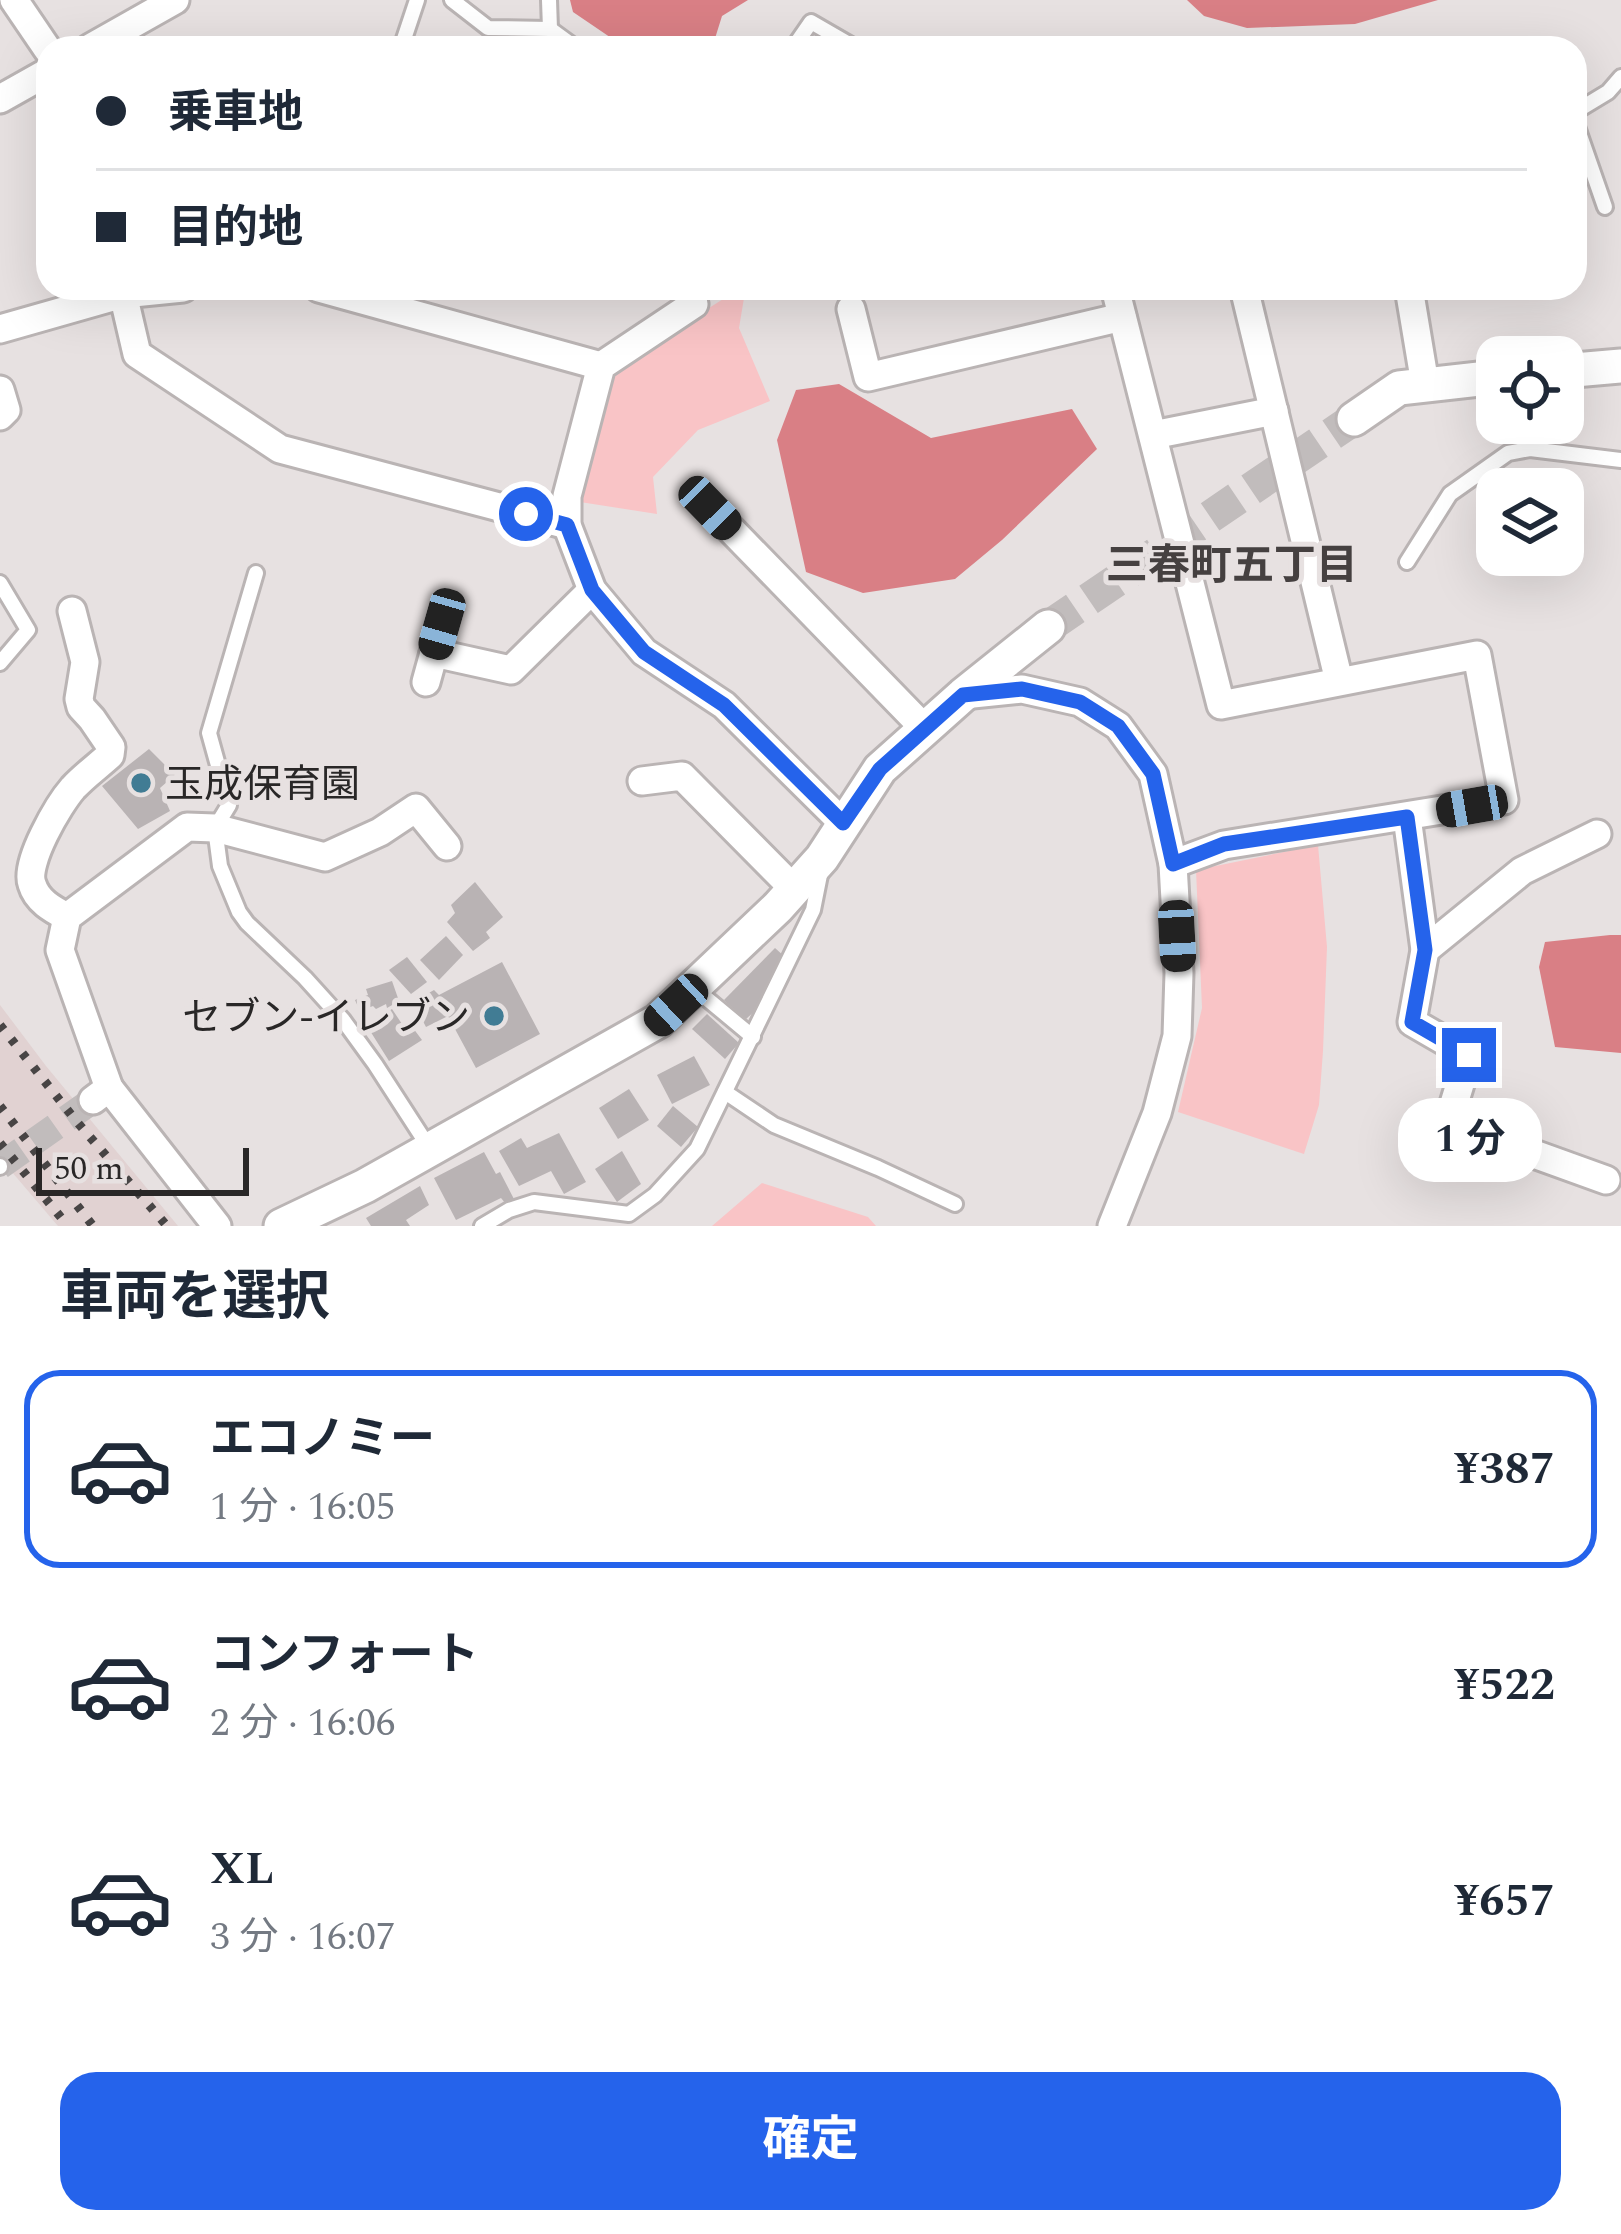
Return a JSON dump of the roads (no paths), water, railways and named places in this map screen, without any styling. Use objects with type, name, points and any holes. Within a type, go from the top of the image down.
[{"type":"street","points":[[14,0],[38,36]]},
{"type":"street","points":[[111,36],[175,0]]},
{"type":"street","points":[[0,99],[36,79]]},
{"type":"street","points":[[0,329],[101,300]]},
{"type":"street","points":[[124,300],[137,354],[280,449],[567,525]]},
{"type":"street","points":[[363,300],[601,365]]},
{"type":"street","points":[[1118,300],[1221,705],[1477,655],[1504,800],[1224,844],[1173,864]]},
{"type":"street","points":[[1247,300],[1339,681]]},
{"type":"street","points":[[1410,300],[1425,384]]},
{"type":"street","points":[[694,304],[601,365],[567,496],[567,525],[592,590],[644,652],[724,705],[843,823]]},
{"type":"street","points":[[851,309],[868,377],[1122,316]]},
{"type":"street","points":[[1584,369],[1621,366]]},
{"type":"street","points":[[1354,419],[1400,388],[1476,379]]},
{"type":"street","points":[[0,390],[6,410],[0,416]]},
{"type":"street","points":[[1153,435],[1274,411]]},
{"type":"street","points":[[710,508],[925,729]]},
{"type":"street","points":[[434,653],[511,670],[592,590]]},
{"type":"street","points":[[67,917],[41,900],[30,870],[71,790],[110,755],[111,747],[81,707],[85,662],[72,611]]},
{"type":"street","points":[[426,682],[442,624]]},
{"type":"street","points":[[280,1226],[365,1186],[658,1022],[823,858],[880,769],[1048,627]]},
{"type":"street","points":[[963,695],[1022,689],[1080,702],[1118,726],[1153,774],[1173,864],[1177,1036],[1157,1113],[1112,1226]]},
{"type":"street","points":[[642,781],[682,776],[794,890]]},
{"type":"street","points":[[217,1226],[101,1094],[60,950],[67,917],[187,827],[215,828],[325,857],[380,832],[416,808],[447,846]]},
{"type":"street","points":[[1407,817],[1425,950],[1412,1022],[1469,1055],[1448,1123],[1606,1180]]},
{"type":"street","points":[[1425,950],[1522,871],[1597,834]]},
{"type":"lane","points":[[404,36],[417,0]]},
{"type":"lane","points":[[452,0],[488,28],[550,29],[560,36]]},
{"type":"lane","points":[[549,0],[550,29]]},
{"type":"lane","points":[[801,36],[811,22],[835,36]]},
{"type":"lane","points":[[1587,107],[1621,76]]},
{"type":"lane","points":[[1587,152],[1605,207]]},
{"type":"lane","points":[[1407,562],[1450,494],[1508,453],[1530,449],[1621,460]]},
{"type":"lane","points":[[256,574],[209,733],[230,805],[215,828],[220,866],[247,923],[343,1020],[430,1149]]},
{"type":"lane","points":[[0,583],[28,630],[0,663]]},
{"type":"lane","points":[[482,1226],[534,1202],[629,1214],[655,1195],[698,1149],[814,910],[823,858]]},
{"type":"lane","points":[[694,988],[753,1037]]},
{"type":"lane","points":[[724,1092],[774,1125],[955,1204]]},
{"type":"tunnel","points":[[1048,627],[1354,419]]},
{"type":"tunnel","points":[[0,1166],[93,1100]]},
{"type":"railway","points":[[0,1025],[167,1226]]},
{"type":"railway","points":[[0,1106],[93,1226]]},
{"type":"railway","points":[[0,1143],[68,1226]]},
{"type":"place","name":"玉成保育園","points":[[141,783]]},
{"type":"place","name":"セブン-イレブン","points":[[494,1016]]},
{"type":"district","name":"三春町五丁目","points":[[1232,564]]}]
